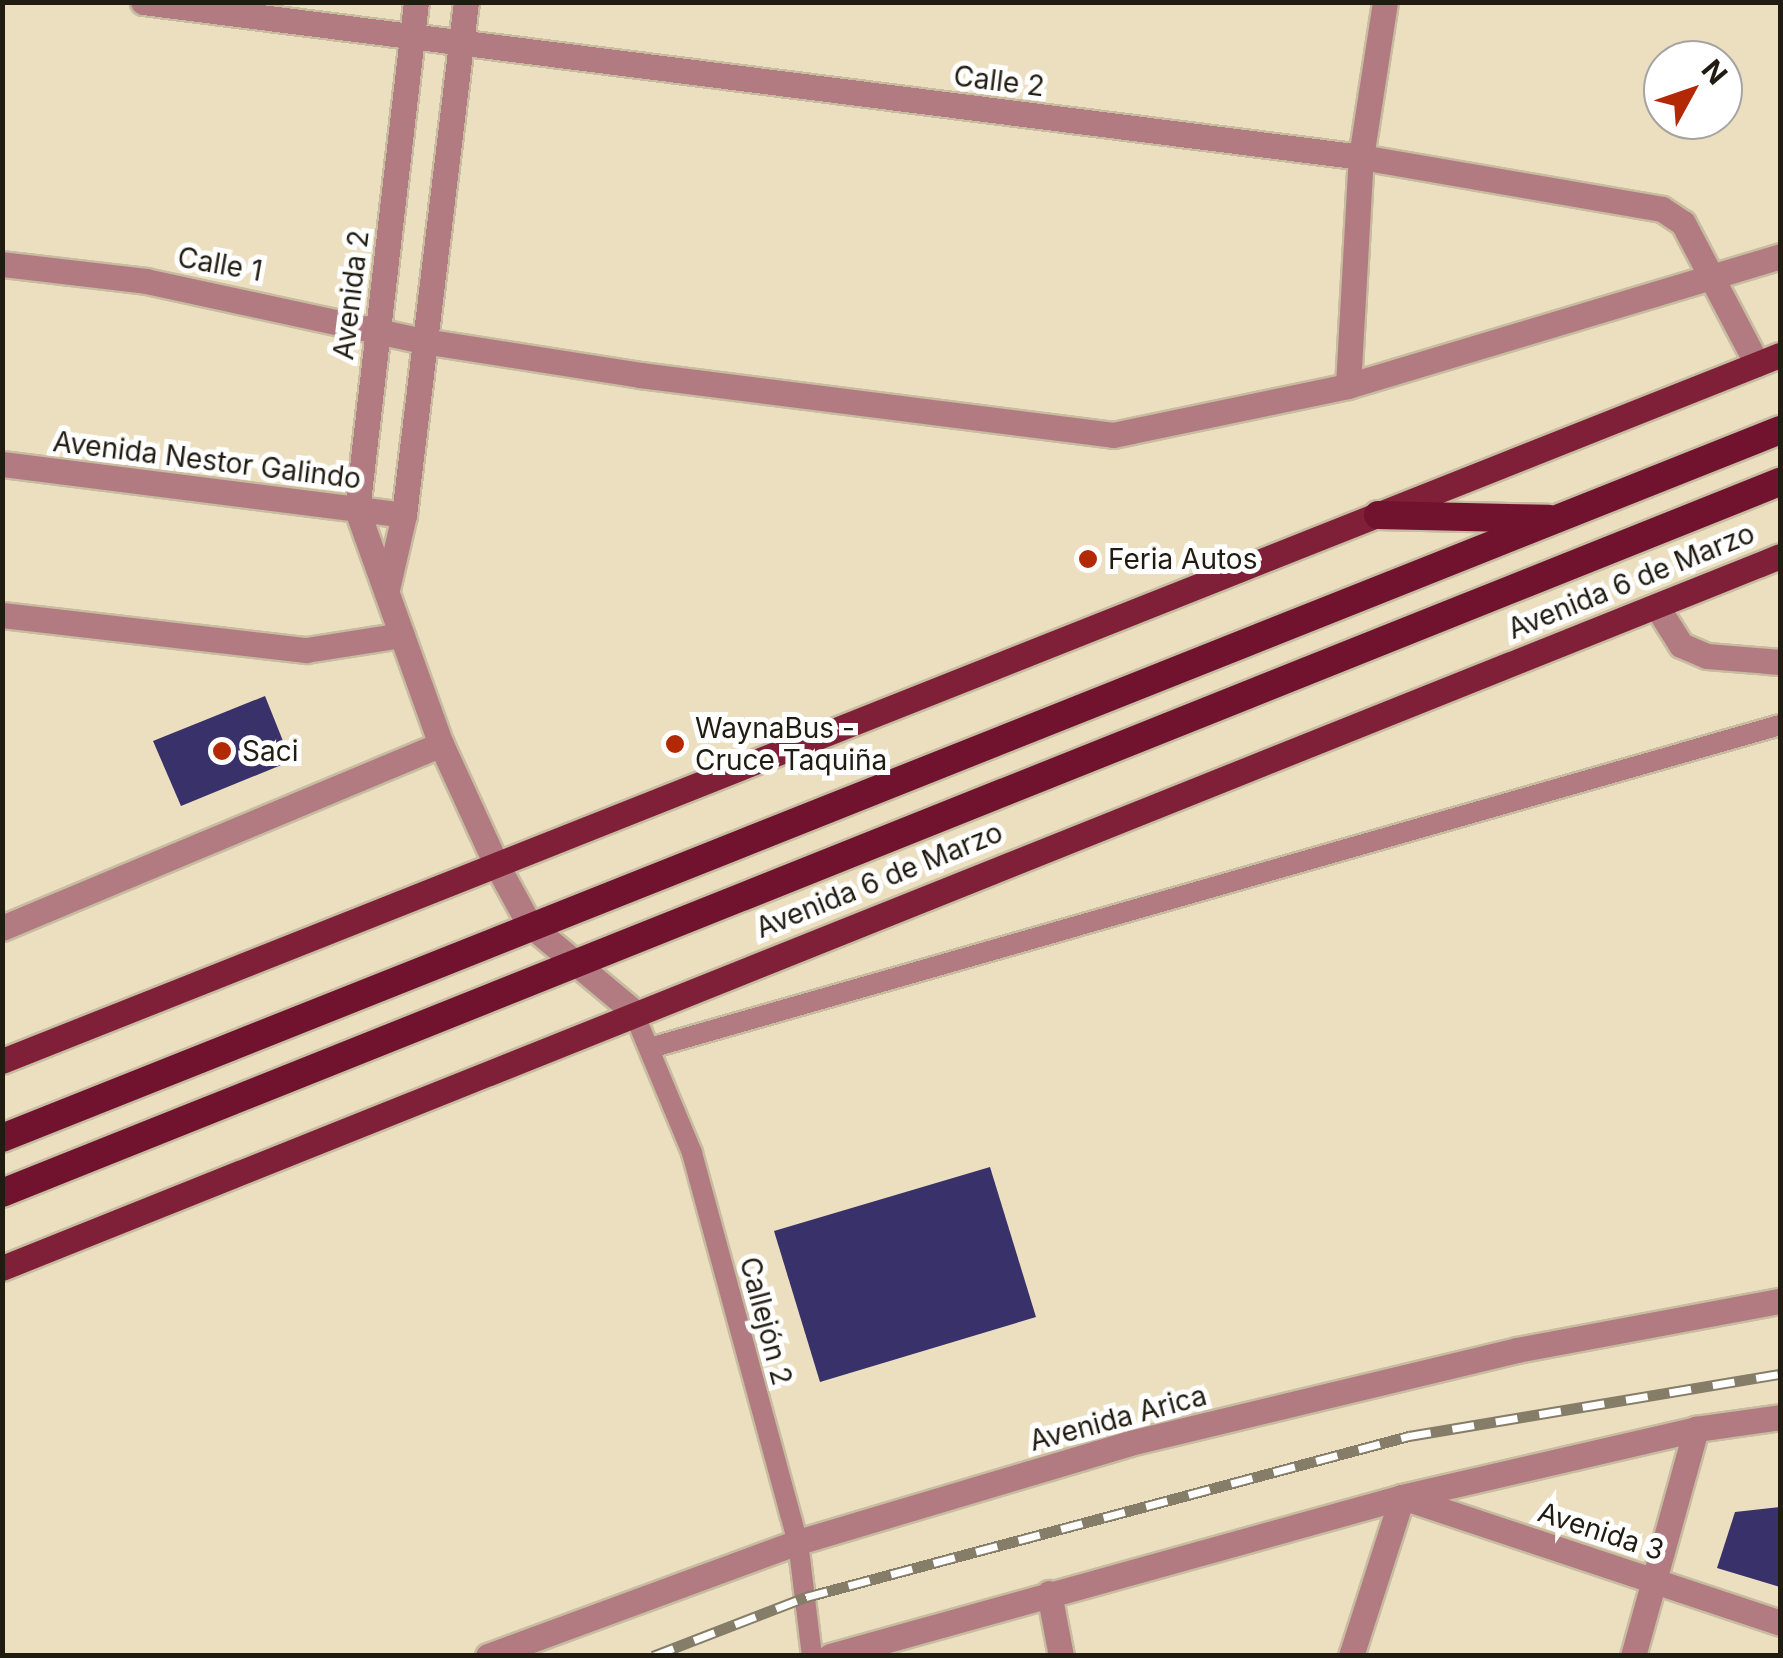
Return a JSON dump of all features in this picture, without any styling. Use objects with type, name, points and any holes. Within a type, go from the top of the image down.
[{"type":"highway","points":[[2,1138],[529,924],[1565,519],[1780,430]]},
{"type":"highway","name":"Avenida 6 de Marzo","points":[[2,1193],[1780,482]]},
{"type":"highway","points":[[1378,516],[1565,519]]},
{"type":"main road","points":[[2,1060],[494,860],[1769,360]]},
{"type":"main road","name":"Avenida 6 de Marzo","points":[[2,1268],[633,1011],[1780,556]]},
{"type":"street","name":"Calle 2","points":[[143,2],[1361,158],[1662,209],[1683,224],[1712,282],[1769,360]]},
{"type":"street","name":"Avenida 2","points":[[416,2],[357,510],[442,744],[494,860],[529,924],[578,961],[633,1011]]},
{"type":"street","points":[[387,589],[404,515],[466,2]]},
{"type":"street","points":[[1348,386],[1361,158],[1385,2]]},
{"type":"street","name":"Calle 1","points":[[2,264],[146,281],[424,341],[1113,436],[1348,386],[1712,282],[1780,256]]},
{"type":"street","name":"Avenida Nestor Galindo","points":[[2,464],[404,515]]},
{"type":"street","points":[[1657,607],[1681,645],[1707,656],[1780,662]]},
{"type":"street","points":[[2,615],[306,650],[402,635]]},
{"type":"street","points":[[2,928],[442,744]]},
{"type":"street","name":"Avenida Arica","points":[[488,1656],[798,1542],[1168,1434],[1517,1350],[1780,1301]]},
{"type":"street","points":[[830,1656],[1402,1497],[1696,1429],[1780,1417]]},
{"type":"street","points":[[1634,1656],[1659,1582],[1696,1429]]},
{"type":"street","points":[[1351,1656],[1402,1497]]},
{"type":"street","name":"Avenida 3","points":[[1402,1497],[1780,1623]]},
{"type":"street","points":[[1049,1593],[1061,1656]]},
{"type":"lane","points":[[650,1048],[1780,726]]},
{"type":"lane","name":"Callejón 2","points":[[633,1011],[692,1153],[798,1542],[812,1656]]},
{"type":"building","name":"Saci","points":[[265,696],[291,761],[181,806],[153,741]]},
{"type":"building","points":[[990,1167],[1036,1317],[820,1382],[774,1231]]},
{"type":"building","points":[[1780,1507],[1780,1587],[1717,1568],[1735,1512]]},
{"type":"railway","points":[[653,1656],[806,1597],[1409,1436],[1780,1374]]},
{"type":"place","name":"Feria Autos","points":[[1088,559]]},
{"type":"place","name":"WaynaBus - Cruce Taquiña","points":[[675,744]]},
{"type":"place","name":"Saci","points":[[222,751]]}]
